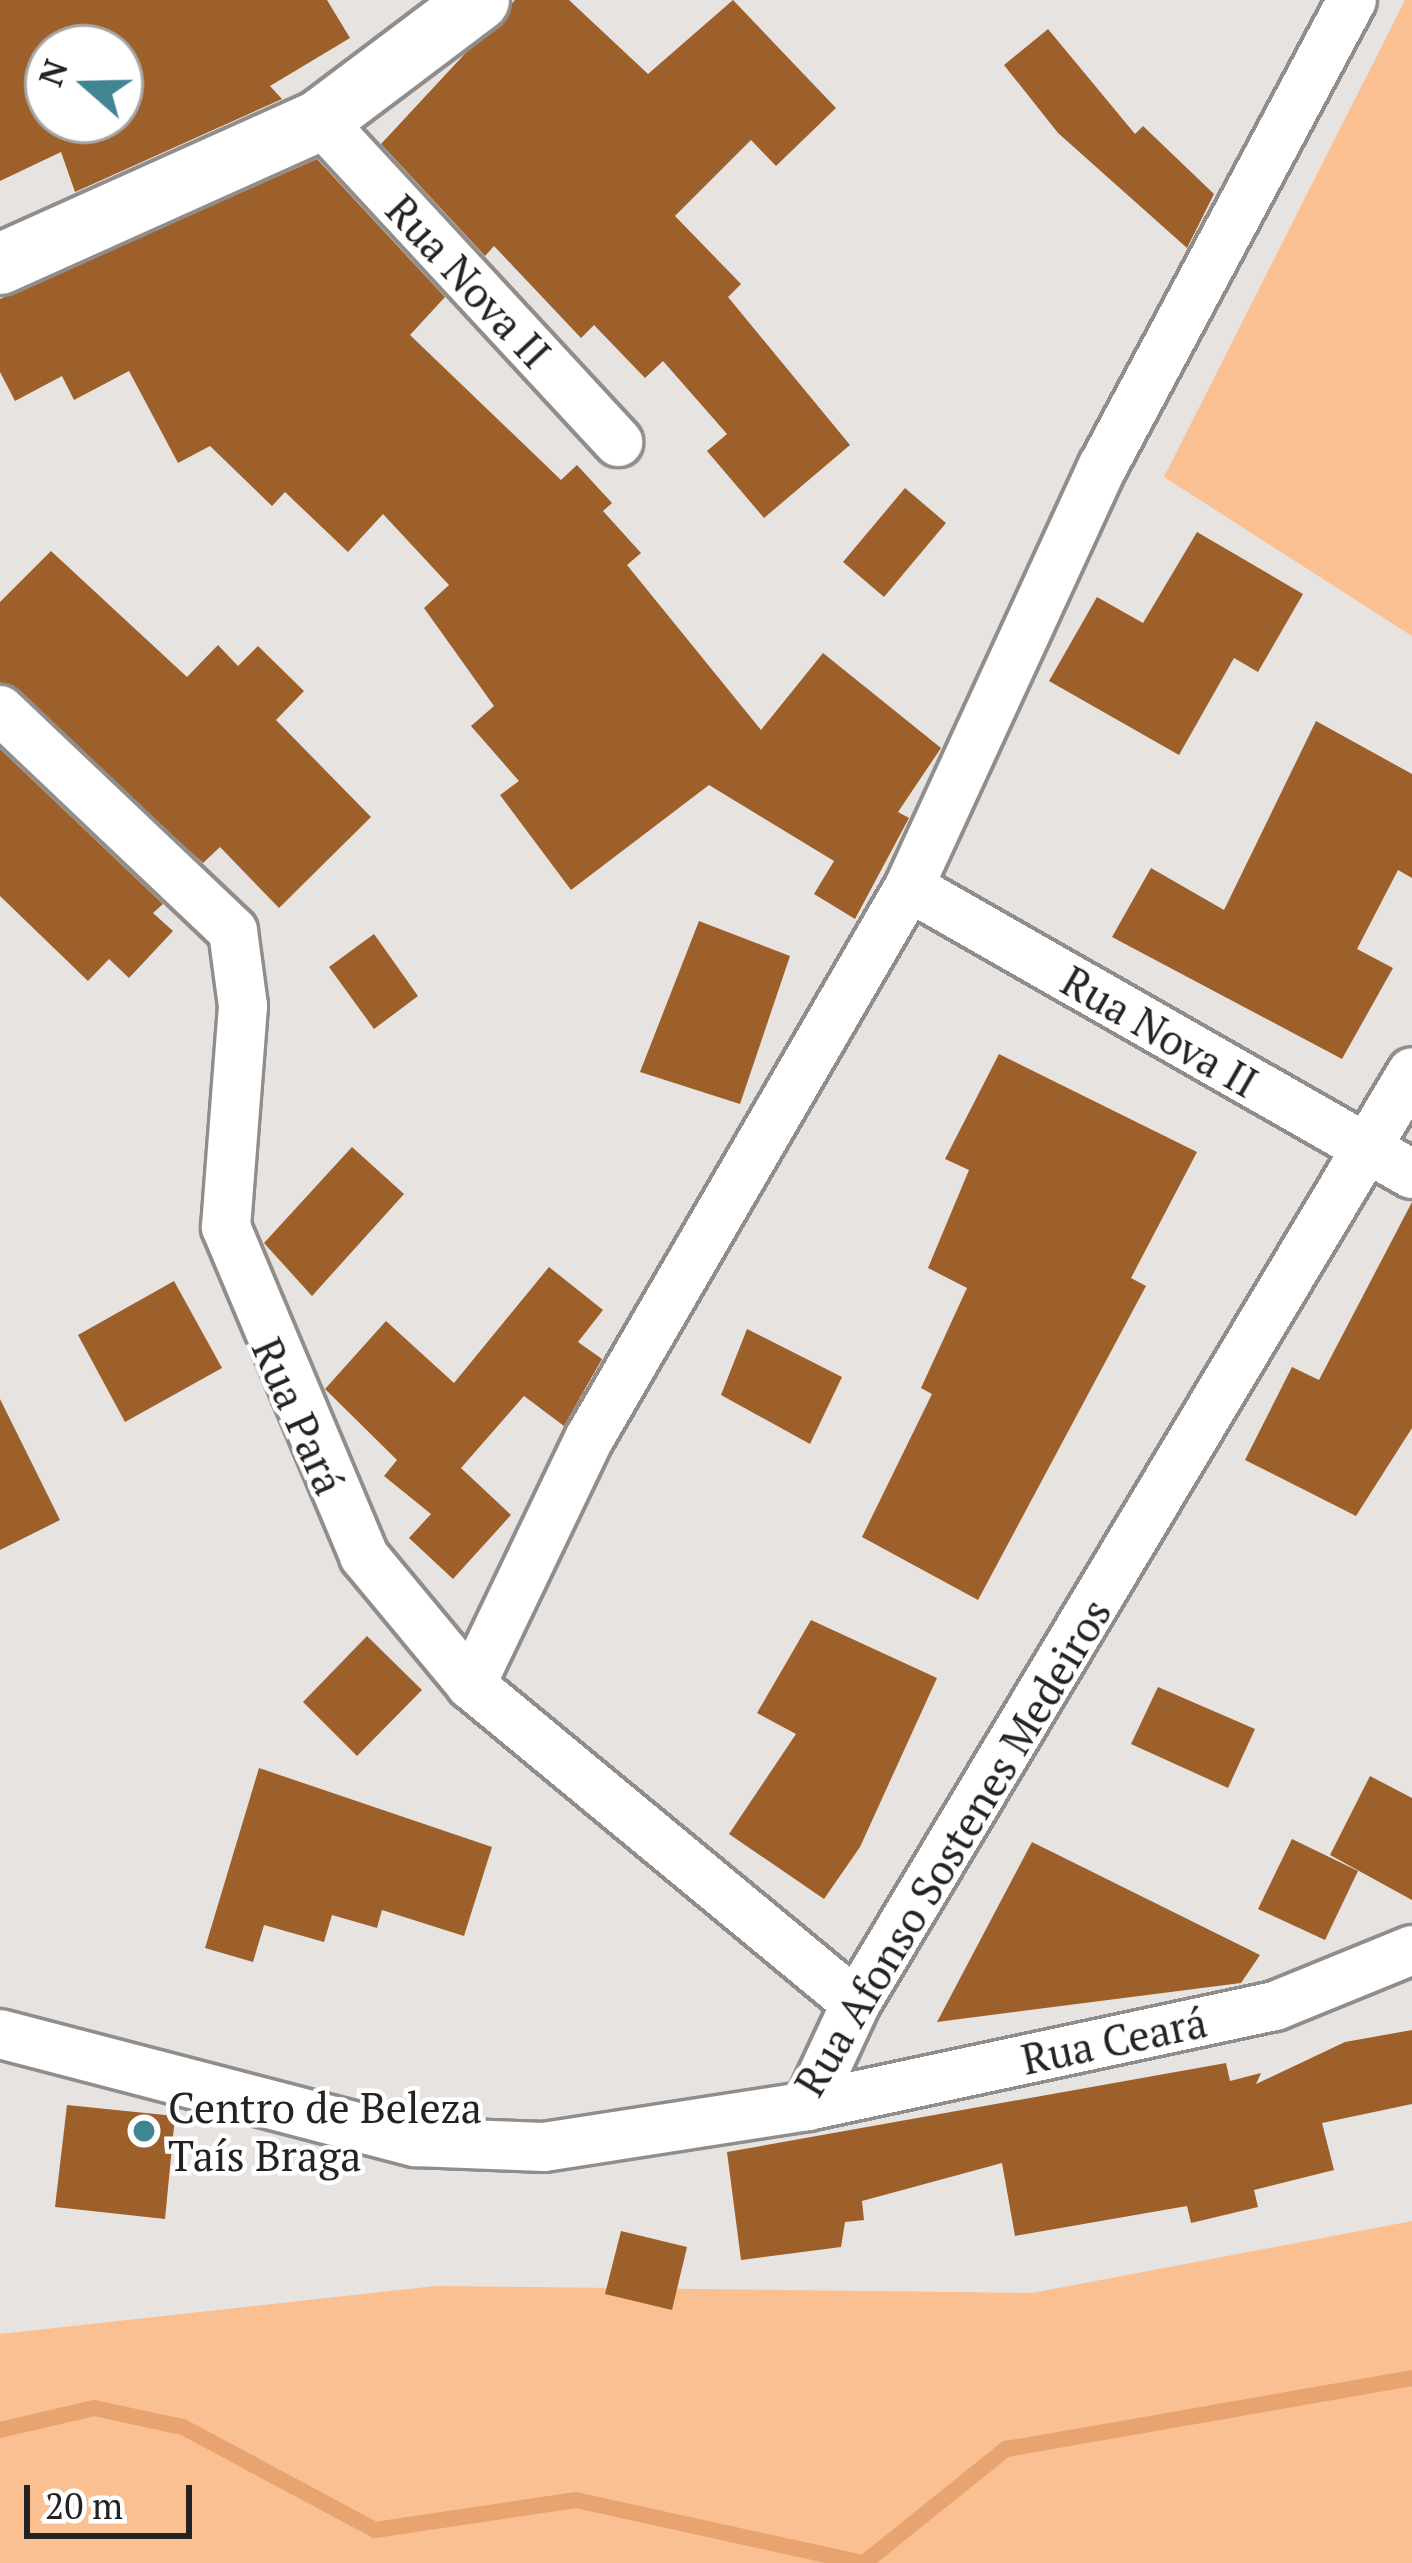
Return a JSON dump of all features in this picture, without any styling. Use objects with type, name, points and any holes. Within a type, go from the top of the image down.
[{"type":"street","points":[[0,264],[320,121],[479,0]]},
{"type":"street","points":[[472,1685],[589,1438],[909,886],[1102,466],[1352,0]]},
{"type":"street","name":"Rua Nova II","points":[[320,121],[618,442]]},
{"type":"street","name":"Rua Pará","points":[[0,710],[232,931],[243,1006],[231,1085],[232,1246],[364,1556],[472,1685],[856,2003]]},
{"type":"street","name":"Rua Nova II","points":[[909,886],[1412,1174]]},
{"type":"street","name":"Rua Afonso Sostenes Medeiros","points":[[0,2035],[415,2143],[544,2147],[808,2106],[856,2003],[1412,1072]]},
{"type":"street","name":"Rua Ceará","points":[[808,2106],[1275,2006],[1412,1950]]},
{"type":"shaded area","points":[[1405,0],[1412,0],[1412,636],[1164,477]]},
{"type":"shaded area","points":[[1412,2221],[1412,2563],[0,2563],[0,2334],[436,2286],[1032,2293]]},
{"type":"building","points":[[0,0],[327,0],[350,38],[270,86],[282,99],[75,192],[61,152],[0,181]]},
{"type":"building","points":[[515,0],[569,0],[648,74],[733,0],[836,108],[776,166],[751,140],[675,216],[741,284],[728,297],[850,445],[764,518],[707,451],[727,434],[663,361],[645,378],[594,325],[581,338],[494,246],[485,256],[381,144]]},
{"type":"building","points":[[1048,29],[1135,134],[1143,126],[1214,194],[1187,248],[1058,133],[1004,65]]},
{"type":"building","points":[[317,159],[445,297],[410,335],[561,480],[577,465],[612,503],[603,511],[641,553],[627,565],[761,730],[823,653],[941,748],[898,812],[909,818],[855,919],[814,894],[834,861],[709,785],[571,890],[500,795],[519,781],[471,726],[494,706],[424,608],[449,585],[383,514],[348,552],[285,492],[272,506],[210,446],[178,463],[129,371],[74,400],[62,376],[15,401],[0,372],[0,299]]},
{"type":"building","points":[[905,488],[946,523],[884,597],[843,562]]},
{"type":"building","points":[[1197,532],[1303,594],[1258,672],[1234,658],[1179,755],[1049,681],[1097,597],[1143,623]]},
{"type":"building","points":[[51,551],[187,677],[218,645],[238,666],[258,646],[304,691],[276,720],[371,817],[279,908],[220,847],[203,863],[0,682],[0,602]]},
{"type":"building","points":[[1316,721],[1412,774],[1412,878],[1398,870],[1357,949],[1393,968],[1342,1059],[1112,937],[1151,868],[1224,910]]},
{"type":"building","points":[[0,749],[163,904],[153,913],[173,931],[129,978],[109,959],[88,981],[0,896]]},
{"type":"building","points":[[699,921],[790,956],[740,1104],[640,1072]]},
{"type":"building","points":[[374,934],[418,996],[374,1029],[329,967]]},
{"type":"building","points":[[999,1054],[1197,1152],[1131,1278],[1146,1286],[978,1600],[862,1537],[932,1394],[921,1388],[967,1288],[928,1268],[969,1170],[945,1159]]},
{"type":"building","points":[[352,1147],[404,1194],[312,1296],[264,1243]]},
{"type":"building","points":[[1412,1202],[1412,1428],[1356,1516],[1245,1460],[1292,1367],[1319,1380]]},
{"type":"building","points":[[549,1267],[603,1310],[578,1342],[602,1359],[564,1426],[524,1396],[461,1468],[511,1515],[453,1579],[409,1538],[431,1514],[384,1476],[397,1460],[325,1389],[386,1321],[454,1383]]},
{"type":"building","points":[[174,1281],[222,1368],[125,1422],[78,1335]]},
{"type":"building","points":[[747,1329],[842,1377],[810,1444],[721,1395]]},
{"type":"building","points":[[0,1399],[60,1520],[0,1550]]},
{"type":"building","points":[[811,1620],[937,1678],[860,1847],[824,1899],[729,1834],[796,1734],[757,1713]]},
{"type":"building","points":[[367,1636],[422,1690],[357,1756],[303,1702]]},
{"type":"building","points":[[1158,1687],[1255,1729],[1228,1788],[1131,1744]]},
{"type":"building","points":[[259,1768],[492,1847],[464,1936],[382,1910],[377,1928],[332,1915],[324,1942],[264,1925],[253,1962],[205,1948]]},
{"type":"building","points":[[1370,1776],[1412,1798],[1412,1900],[1330,1855]]},
{"type":"building","points":[[1292,1839],[1358,1871],[1325,1940],[1258,1909]]},
{"type":"building","points":[[1032,1842],[1260,1955],[1241,1983],[937,2022]]},
{"type":"building","points":[[1412,2030],[1412,2104],[1322,2123],[1334,2170],[1254,2190],[1258,2207],[1191,2223],[1187,2206],[1015,2236],[1002,2163],[862,2201],[864,2220],[845,2222],[841,2247],[741,2260],[727,2152],[1226,2063],[1230,2081],[1261,2073],[1256,2084],[1345,2042]]},
{"type":"building","points":[[67,2105],[175,2116],[165,2219],[55,2207]]},
{"type":"building","points":[[621,2231],[687,2247],[672,2310],[605,2294]]},
{"type":"waterway","points":[[864,2563],[1006,2449],[1412,2378]]},
{"type":"waterway","points":[[0,2430],[94,2408],[183,2427],[375,2530],[576,2500],[862,2563]]},
{"type":"place","name":"Centro de Beleza Taís Braga","points":[[144,2131]]}]
